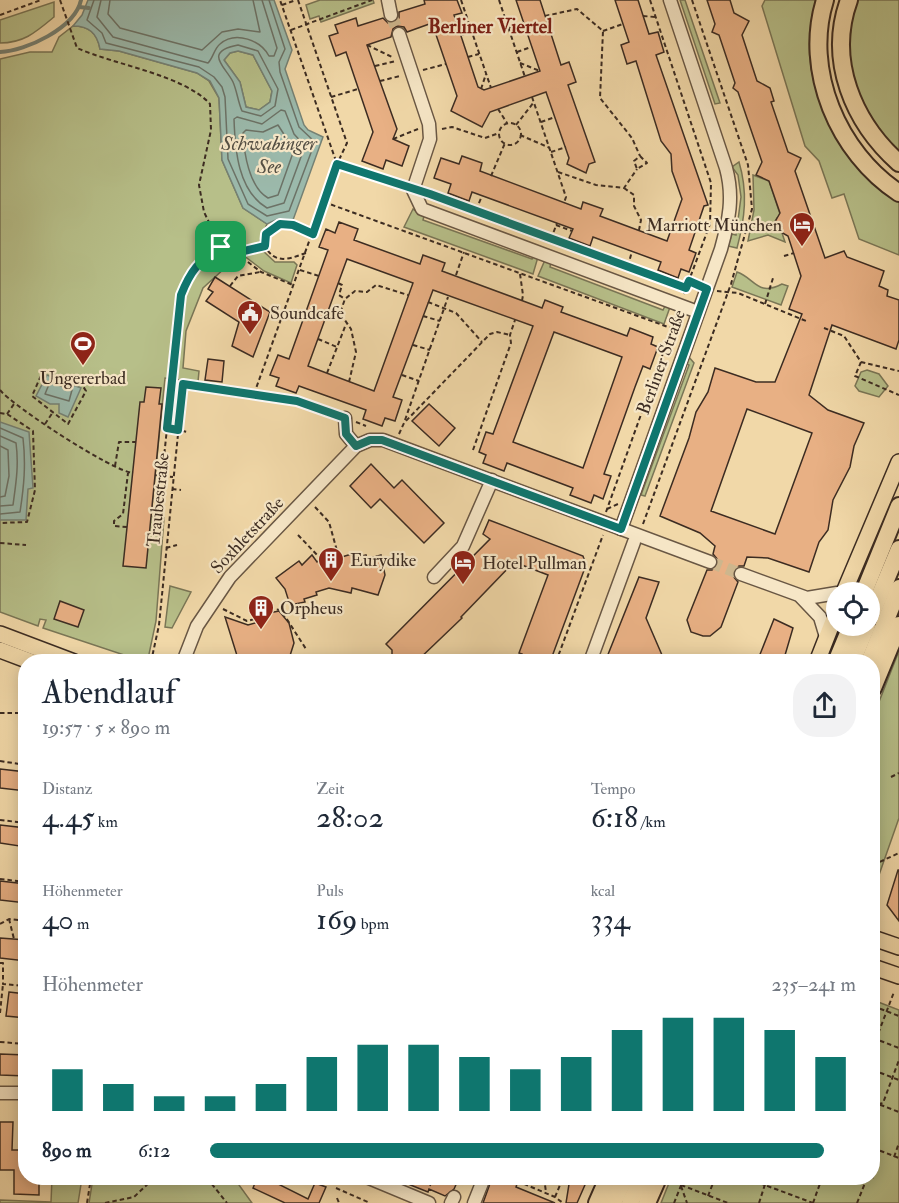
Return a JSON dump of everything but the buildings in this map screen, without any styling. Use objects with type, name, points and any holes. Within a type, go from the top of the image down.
[{"type":"highway","points":[[825,0],[818,30],[818,54],[821,78],[829,103],[841,128],[857,152],[876,174],[899,193]]},
{"type":"highway","points":[[849,0],[842,20],[840,45],[844,77],[854,105],[866,126],[899,163]]},
{"type":"highway","points":[[868,582],[899,506]]},
{"type":"highway","points":[[880,594],[899,549]]},
{"type":"highway","points":[[872,654],[899,588]]},
{"type":"highway","points":[[880,671],[899,625]]},
{"type":"highway","points":[[839,654],[847,636]]},
{"type":"highway","points":[[855,654],[863,636]]},
{"type":"highway","points":[[597,1203],[605,1185]]},
{"type":"highway","points":[[613,1203],[622,1185]]},
{"type":"highway","points":[[630,1203],[639,1185]]},
{"type":"highway","points":[[647,1203],[655,1185]]},
{"type":"main road","points":[[846,582],[899,462]]},
{"type":"main road","points":[[0,634],[53,654]]},
{"type":"main road","points":[[820,654],[826,638]]},
{"type":"main road","points":[[0,650],[18,657]]},
{"type":"main road","points":[[880,940],[899,947]]},
{"type":"main road","points":[[880,969],[899,976]]},
{"type":"street","points":[[388,0],[392,15]]},
{"type":"street","name":"Berliner Straße","points":[[621,529],[707,289],[729,221],[732,194],[726,168],[670,0]]},
{"type":"street","points":[[399,34],[429,128],[430,139],[413,190],[418,205],[427,212],[699,312]]},
{"type":"street","points":[[345,418],[346,434],[356,446],[370,440],[382,440],[710,562]]},
{"type":"street","name":"Soxhletstraße","points":[[186,654],[197,626],[231,577],[356,446]]},
{"type":"street","points":[[434,577],[463,546],[492,480]]},
{"type":"street","points":[[593,654],[634,542]]},
{"type":"street","points":[[741,574],[800,596],[818,598],[826,596]]},
{"type":"street","points":[[800,596],[820,617],[826,638]]},
{"type":"street","points":[[0,1093],[18,1093]]},
{"type":"street","points":[[386,1185],[429,1203]]},
{"type":"street","points":[[474,1203],[481,1185]]},
{"type":"path","points":[[0,15],[40,0]]},
{"type":"path","points":[[60,0],[77,48],[99,58],[180,83],[200,92],[210,104],[211,130],[199,185],[204,212],[221,247],[236,253],[261,272],[294,286]]},
{"type":"path","points":[[280,0],[337,164]]},
{"type":"path","points":[[254,394],[337,164],[347,143],[297,0],[282,5]]},
{"type":"path","points":[[291,30],[372,0]]},
{"type":"path","points":[[461,0],[491,88]]},
{"type":"path","points":[[499,0],[525,76]]},
{"type":"path","points":[[559,654],[710,224],[711,183],[650,0]]},
{"type":"path","points":[[545,16],[577,9],[603,31]]},
{"type":"path","points":[[643,16],[655,17]]},
{"type":"path","points":[[508,28],[524,23]]},
{"type":"path","points":[[603,31],[623,24]]},
{"type":"path","points":[[603,31],[600,98],[632,138],[640,156],[647,163],[637,169],[624,188]]},
{"type":"path","points":[[460,35],[472,32]]},
{"type":"path","points":[[368,45],[399,61],[375,66]]},
{"type":"path","points":[[516,52],[531,47]]},
{"type":"path","points":[[468,57],[479,54]]},
{"type":"path","points":[[520,63],[540,72]]},
{"type":"path","points":[[380,81],[446,64]]},
{"type":"path","points":[[481,89],[486,74]]},
{"type":"path","points":[[331,97],[358,89]]},
{"type":"path","points":[[532,97],[566,196],[564,202]]},
{"type":"path","points":[[516,125],[534,102]]},
{"type":"path","points":[[498,109],[507,123],[516,125]]},
{"type":"path","points":[[541,122],[555,117]]},
{"type":"path","points":[[505,143],[499,134],[501,127],[507,123]]},
{"type":"path","points":[[516,125],[520,135],[550,150],[566,147]]},
{"type":"path","points":[[393,139],[429,128],[452,127],[485,138],[499,134]]},
{"type":"path","points":[[505,143],[515,143],[520,135]]},
{"type":"path","points":[[491,176],[505,143]]},
{"type":"path","points":[[637,169],[634,161],[640,156]]},
{"type":"path","points":[[337,164],[476,211],[686,288]]},
{"type":"path","points":[[558,171],[596,184],[624,188],[634,195],[634,206],[641,220],[639,230]]},
{"type":"path","points":[[476,211],[482,196]]},
{"type":"path","points":[[324,202],[671,330]]},
{"type":"path","points":[[306,253],[283,260],[274,258],[265,246],[266,234],[280,224],[293,225],[313,234]]},
{"type":"path","points":[[551,239],[556,224],[572,231]]},
{"type":"path","points":[[236,253],[265,246]]},
{"type":"path","points":[[162,476],[181,295],[199,261],[221,247]]},
{"type":"path","points":[[628,267],[632,251]]},
{"type":"path","points":[[456,275],[464,252]]},
{"type":"path","points":[[784,256],[794,253]]},
{"type":"path","points":[[300,270],[319,276]]},
{"type":"path","points":[[230,286],[238,276],[261,272]]},
{"type":"path","points":[[520,273],[522,301]]},
{"type":"path","points":[[765,304],[773,278]]},
{"type":"path","points":[[689,281],[707,289],[738,293],[806,321]]},
{"type":"path","points":[[338,283],[342,285],[339,295],[345,299]]},
{"type":"path","points":[[349,382],[356,352],[351,329],[340,312],[345,299],[355,291],[367,292],[376,285],[408,295]]},
{"type":"path","points":[[398,437],[448,297]]},
{"type":"path","points":[[428,303],[456,313],[482,342]]},
{"type":"path","points":[[328,311],[340,312]]},
{"type":"path","points":[[423,316],[440,321]]},
{"type":"path","points":[[473,450],[511,343],[510,335],[515,320]]},
{"type":"path","points":[[327,373],[346,324]]},
{"type":"path","points":[[824,328],[844,336],[861,362],[899,371]]},
{"type":"path","points":[[404,423],[490,334],[497,332],[510,335]]},
{"type":"path","points":[[644,522],[712,333]]},
{"type":"path","points":[[318,339],[337,347]]},
{"type":"path","points":[[413,345],[430,350]]},
{"type":"path","points":[[861,362],[855,376],[897,394]]},
{"type":"path","points":[[43,371],[81,383],[86,391],[68,424],[53,412],[32,396],[43,371]]},
{"type":"path","points":[[402,375],[419,381]]},
{"type":"path","points":[[172,383],[297,401],[366,426]]},
{"type":"path","name":"Traubestraße","points":[[153,654],[159,625],[183,384]]},
{"type":"path","points":[[0,390],[14,404],[45,424],[128,473],[133,473]]},
{"type":"path","points":[[7,414],[14,404]]},
{"type":"path","points":[[45,424],[53,412]]},
{"type":"path","points":[[0,413],[7,414],[33,431],[35,490],[27,522],[0,523]]},
{"type":"path","points":[[167,428],[188,432]]},
{"type":"path","points":[[116,466],[119,442],[136,442]]},
{"type":"path","points":[[127,527],[114,526],[114,521],[123,514],[128,473]]},
{"type":"path","points":[[155,476],[173,477]]},
{"type":"path","points":[[172,489],[181,490]]},
{"type":"path","points":[[306,499],[329,522],[339,558]]},
{"type":"path","points":[[298,535],[321,559]]},
{"type":"path","points":[[0,543],[26,545]]},
{"type":"path","points":[[166,548],[177,545]]},
{"type":"path","points":[[229,612],[247,621],[259,618],[271,609],[281,610],[306,649]]},
{"type":"path","points":[[0,713],[18,713]]},
{"type":"path","points":[[0,762],[18,764]]},
{"type":"path","points":[[891,777],[899,773]]},
{"type":"path","points":[[0,820],[18,822]]},
{"type":"path","points":[[880,862],[899,853]]},
{"type":"path","points":[[0,879],[18,881]]},
{"type":"path","points":[[9,919],[14,939]]},
{"type":"path","points":[[0,924],[9,919],[18,920]]},
{"type":"path","points":[[0,963],[3,963],[0,1014]]},
{"type":"path","points":[[3,984],[18,985]]},
{"type":"path","points":[[880,1025],[894,992]]},
{"type":"path","points":[[880,1009],[899,1016]]},
{"type":"path","points":[[880,1040],[899,1047]]},
{"type":"path","points":[[0,1042],[18,1043]]},
{"type":"path","points":[[880,1103],[883,1103],[899,1060]]},
{"type":"path","points":[[880,1073],[899,1080]]},
{"type":"path","points":[[880,1105],[899,1112]]},
{"type":"path","points":[[894,1156],[899,1143]]},
{"type":"path","points":[[880,1151],[899,1158]]},
{"type":"path","points":[[87,1203],[90,1185]]},
{"type":"path","points":[[105,1203],[134,1197],[147,1185]]},
{"type":"path","points":[[213,1185],[227,1203]]},
{"type":"path","points":[[528,1185],[546,1192],[563,1203]]},
{"type":"path","points":[[545,1185],[546,1192]]},
{"type":"path","points":[[555,1197],[560,1185]]},
{"type":"path","points":[[681,1185],[728,1203]]},
{"type":"path","points":[[674,1203],[681,1185]]},
{"type":"path","points":[[681,1185],[687,1203]]},
{"type":"path","points":[[708,1196],[712,1185]]},
{"type":"path","points":[[759,1203],[765,1185],[813,1203],[819,1185]]},
{"type":"path","points":[[857,1203],[864,1185]]},
{"type":"path","points":[[336,1188],[370,1203]]},
{"type":"path","points":[[134,1197],[137,1203]]},
{"type":"path","points":[[338,1198],[339,1203]]},
{"type":"green space","points":[[320,0],[373,0],[374,3],[321,22],[319,16],[310,19],[306,5]]},
{"type":"green space","points":[[680,0],[685,0],[720,103],[715,104]]},
{"type":"green space","points":[[765,0],[816,0],[810,29],[810,58],[815,86],[825,113],[856,162],[899,202],[899,255],[859,239],[844,194],[832,198],[819,161],[805,146],[762,6]]},
{"type":"green space","points":[[854,0],[899,0],[899,157],[874,129],[847,69]]},
{"type":"green space","points":[[54,2],[54,17],[41,27],[23,39],[0,43],[0,20]]},
{"type":"green space","name":"Ungererbad","points":[[73,26],[84,27],[91,31],[97,39],[100,49],[119,51],[197,73],[209,81],[219,98],[222,160],[243,208],[267,224],[259,243],[242,247],[229,246],[213,224],[202,232],[199,252],[205,261],[220,253],[226,256],[226,267],[203,288],[186,331],[183,368],[199,371],[198,382],[165,378],[151,516],[164,518],[156,621],[149,654],[121,654],[43,628],[46,620],[40,619],[38,626],[0,612],[0,59],[30,52],[52,52],[59,37]]},
{"type":"green space","points":[[238,51],[253,55],[272,91],[270,102],[259,110],[246,107],[240,82],[224,60],[230,53]]},
{"type":"green space","points":[[739,162],[744,184],[744,205],[737,248],[728,246],[732,234],[736,235],[741,197],[738,175],[732,167]]},
{"type":"green space","points":[[753,175],[769,181],[781,217],[777,218],[772,227],[782,233],[785,242],[768,235],[748,241],[754,210]]},
{"type":"green space","points":[[413,209],[424,216],[423,220],[532,259],[534,255],[538,257],[533,274],[404,227]]},
{"type":"green space","points":[[262,250],[275,262],[294,262],[297,265],[291,283],[264,271],[243,255]]},
{"type":"green space","points":[[545,260],[551,262],[550,267],[663,310],[665,306],[670,307],[664,324],[538,276]]},
{"type":"green space","points":[[737,272],[762,287],[782,284],[788,286],[781,305],[732,287]]},
{"type":"green space","points":[[688,356],[694,363],[645,496],[641,495],[689,365],[686,363]]},
{"type":"green space","points":[[867,370],[879,374],[888,386],[879,397],[859,391],[855,386],[861,372]]},
{"type":"green space","points":[[170,586],[191,592],[172,628],[165,627]]},
{"type":"green space","points":[[899,651],[899,818],[880,872],[880,699]]},
{"type":"green space","points":[[880,1003],[899,1010],[899,1203],[661,1203],[668,1185],[880,1185]]},
{"type":"green space","points":[[52,1185],[81,1185],[78,1203],[0,1203],[0,1200],[51,1202]]},
{"type":"green space","points":[[92,1185],[239,1185],[252,1203],[89,1203]]},
{"type":"water","name":"Schwabinger See","points":[[88,0],[274,0],[292,50],[285,69],[304,125],[308,130],[323,137],[293,220],[278,219],[267,224],[243,208],[222,160],[219,98],[210,81],[197,73],[119,51],[100,49],[97,39],[88,29],[73,26],[82,15]],"holes":[[[238,51],[253,55],[272,91],[270,102],[259,110],[246,107],[240,82],[224,60],[230,53]]]},
{"type":"water","points":[[47,375],[81,388],[68,417],[59,413],[59,404],[50,404],[36,396]]},
{"type":"water","points":[[0,422],[29,432],[33,488],[28,489],[26,520],[0,520]]},
{"type":"waterway","points":[[0,52],[11,51],[48,36],[69,20],[81,0]]},
{"type":"waterway","points":[[79,7],[89,8]]},
{"type":"tunnel","points":[[391,15],[399,34]]},
{"type":"tunnel","points":[[710,562],[741,574]]},
{"type":"place","name":"Marriott München","points":[[802,248]]},
{"type":"place","name":"Soundcafe","points":[[250,336]]},
{"type":"place","name":"Ungererbad","points":[[83,367]]},
{"type":"place","name":"Eurydike","points":[[331,583]]},
{"type":"place","name":"Hotel Pullman","points":[[463,586]]},
{"type":"place","name":"Orpheus","points":[[261,631]]},
{"type":"district","name":"Berliner Viertel","points":[[490,26]]},
{"type":"route","points":[[337,164],[430,194],[686,288],[689,281],[707,289],[621,529],[382,440],[370,440],[356,446],[343,427],[345,418],[297,401],[183,384],[178,430],[167,428],[181,295],[188,277],[199,261],[221,247],[236,253],[265,246],[266,234],[273,226],[280,224],[293,225],[313,234],[337,164]]}]
